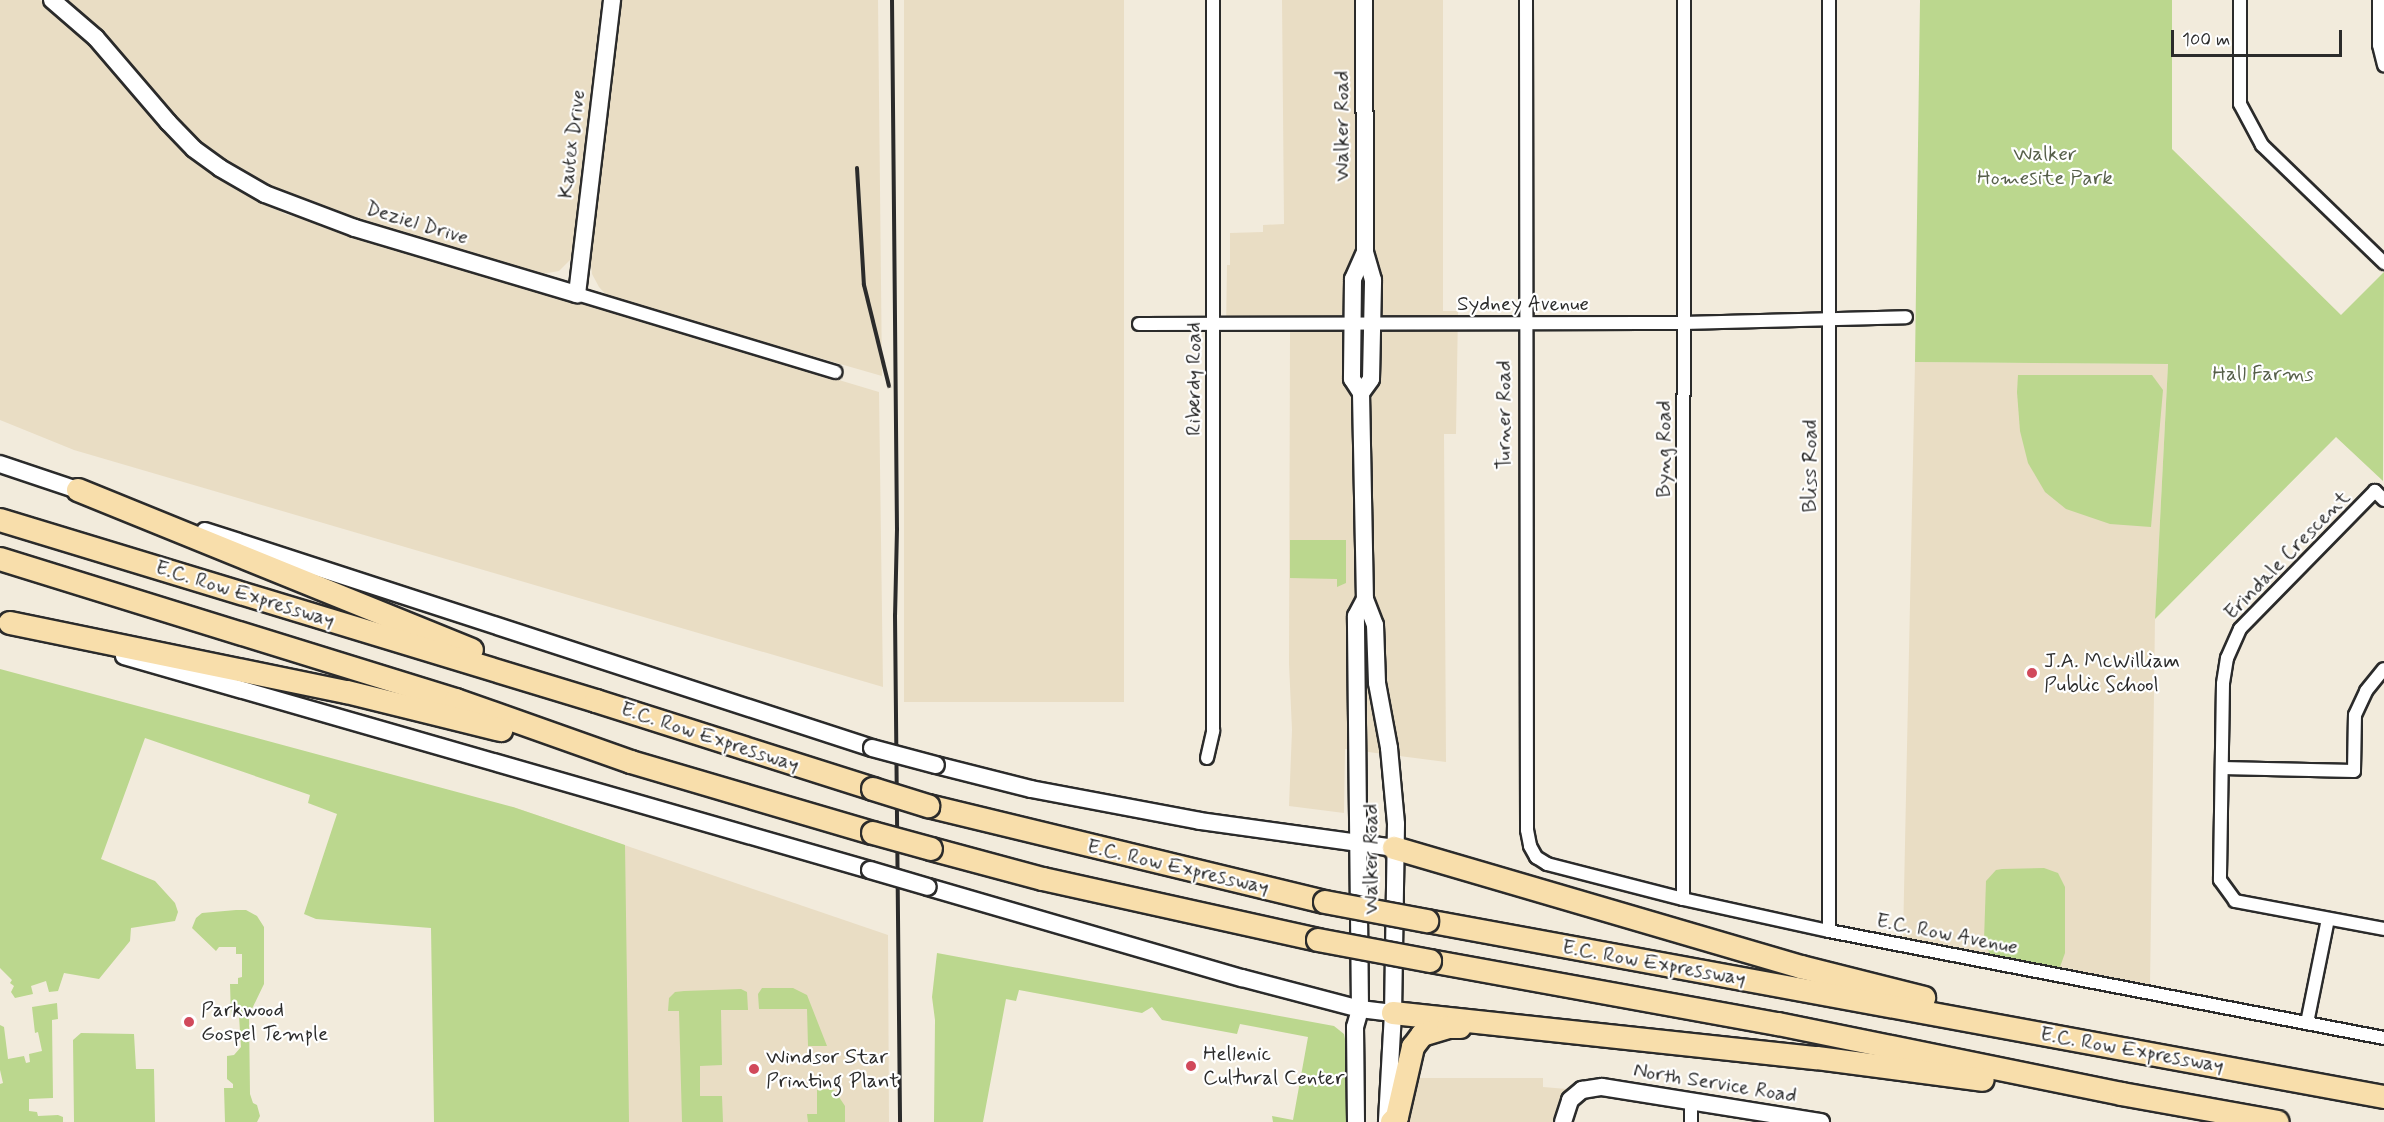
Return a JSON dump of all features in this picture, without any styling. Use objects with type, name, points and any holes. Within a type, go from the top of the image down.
[{"type":"highway","points":[[78,490],[596,701]]},
{"type":"highway","name":"E.C. Row Expressway","points":[[0,520],[596,701],[928,806],[1324,902],[2384,1097]]},
{"type":"highway","name":"E.C. Row Expressway","points":[[0,560],[456,700],[631,762],[873,833],[1043,879],[1318,940],[1778,1024],[2122,1094],[2277,1122]]},
{"type":"highway","points":[[5,622],[347,692],[631,762]]},
{"type":"highway","points":[[1394,848],[1802,967],[1981,1012],[2070,1038]]},
{"type":"highway","points":[[1393,1013],[2122,1094]]},
{"type":"highway","points":[[1392,1122],[1397,1117],[1409,1057],[1422,1035],[1448,1028],[1525,1027]]},
{"type":"main road","name":"Deziel Drive","points":[[52,0],[96,38],[168,122],[194,148],[220,168],[265,194],[355,228],[577,294]]},
{"type":"main road","name":"Kautex Drive","points":[[577,294],[612,0]]},
{"type":"main road","name":"Walker Road","points":[[1361,393],[1371,379],[1373,280],[1365,252],[1364,0]]},
{"type":"main road","name":"Walker Road","points":[[1365,252],[1353,279],[1352,379],[1361,393],[1365,599],[1375,625],[1377,683],[1389,748],[1396,824],[1393,1013],[1387,1122]]},
{"type":"main road","points":[[0,464],[872,748],[1031,789],[1200,821],[1394,848]]},
{"type":"main road","name":"Walker Road","points":[[1356,1122],[1355,1027],[1360,1009],[1356,615],[1365,599]]},
{"type":"main road","points":[[5,622],[1242,978],[1360,1009],[1393,1013]]},
{"type":"main road","name":"North Service Road","points":[[1563,1122],[1570,1100],[1582,1090],[1602,1088],[1821,1122]]},
{"type":"street","name":"Riberdy Road","points":[[1207,758],[1213,730],[1213,0]]},
{"type":"street","name":"Turner Road","points":[[1526,0],[1527,830]]},
{"type":"street","name":"Byng Road","points":[[1683,899],[1684,0]]},
{"type":"street","name":"Bliss Road","points":[[1829,0],[1829,931]]},
{"type":"street","points":[[2240,0],[2240,104],[2262,145],[2384,263]]},
{"type":"street","points":[[2379,0],[2379,45],[2384,65]]},
{"type":"street","name":"Deziel Drive","points":[[577,294],[836,372]]},
{"type":"street","name":"Sydney Avenue","points":[[1139,324],[1683,323],[1829,321],[1842,318],[1906,317]]},
{"type":"street","name":"Erindale Crescent","points":[[2328,919],[2235,901],[2220,880],[2223,684],[2227,658],[2240,629],[2375,491],[2384,500]]},
{"type":"street","points":[[2222,768],[2354,771],[2355,715],[2366,691],[2384,669]]},
{"type":"street","name":"E.C. Row Avenue","points":[[1527,830],[1530,846],[1536,856],[1546,864],[1683,899],[1829,931],[2384,1038]]},
{"type":"street","points":[[2307,1023],[2328,919],[2384,929]]},
{"type":"street","points":[[1691,1102],[1691,1122]]},
{"type":"shaded area","points":[[0,0],[40,0],[66,18],[197,159],[229,183],[285,214],[879,392],[883,687],[74,450],[0,420]]},
{"type":"shaded area","points":[[64,0],[604,0],[574,256],[559,271],[537,275],[290,200],[217,159],[184,130]]},
{"type":"shaded area","points":[[619,0],[878,0],[882,376],[608,297],[599,287],[592,274],[589,244]]},
{"type":"shaded area","points":[[904,0],[1124,0],[1124,702],[904,702]]},
{"type":"shaded area","points":[[1282,0],[1443,0],[1443,311],[1458,311],[1456,434],[1444,434],[1446,762],[1345,749],[1344,813],[1289,806],[1292,730],[1289,664],[1290,331],[1226,329],[1230,233],[1263,232],[1263,225],[1284,224]]},
{"type":"shaded area","name":"J.A. McWilliam Public School","points":[[1915,362],[2168,364],[2155,619],[2150,987],[1903,940]]},
{"type":"shaded area","points":[[513,807],[888,935],[889,1122],[510,1122]]},
{"type":"shaded area","points":[[1408,1078],[1543,1078],[1543,1087],[1567,1089],[1556,1111],[1556,1122],[1401,1122]]},
{"type":"green space","name":"Walker Homesite Park","points":[[1920,0],[2172,0],[2172,149],[2341,315],[2384,272],[2383,481],[2336,437],[2155,619],[2168,364],[1915,362]]},
{"type":"green space","points":[[2018,375],[2152,375],[2163,390],[2151,527],[2110,524],[2066,509],[2045,492],[2028,463],[2020,431]]},
{"type":"green space","points":[[1290,540],[1346,540],[1346,583],[1337,587],[1337,579],[1290,578]]},
{"type":"green space","points":[[0,669],[513,807],[625,845],[629,1122],[434,1122],[431,928],[316,919],[304,914],[337,814],[308,803],[310,795],[145,738],[101,859],[155,881],[175,903],[178,912],[175,921],[131,928],[130,941],[99,979],[64,973],[58,991],[49,992],[46,981],[31,986],[33,994],[15,998],[11,992],[14,986],[10,983],[12,980],[0,968]]},
{"type":"green space","points":[[2044,868],[2058,873],[2065,887],[2065,953],[2060,967],[2057,969],[1991,957],[1984,940],[1986,881],[1996,870]]},
{"type":"green space","points":[[246,910],[257,916],[264,927],[264,984],[249,1015],[250,1094],[253,1103],[257,1105],[260,1116],[257,1122],[225,1122],[224,1088],[233,1088],[233,1084],[227,1079],[227,1056],[234,1055],[241,1047],[239,1016],[231,1016],[230,984],[238,984],[238,978],[242,977],[242,954],[236,954],[236,947],[219,947],[216,951],[192,928],[196,918],[202,913]]},
{"type":"green space","points":[[937,953],[1334,1026],[1344,1034],[1346,1044],[1346,1122],[1273,1122],[1272,1116],[1293,1120],[1308,1037],[1240,1024],[1237,1034],[1162,1020],[1152,1007],[1142,1013],[1019,990],[1016,1001],[1006,999],[983,1122],[934,1122],[935,1020],[932,997]]},
{"type":"green space","points":[[762,988],[793,988],[807,995],[827,1046],[808,1046],[807,1009],[759,1009],[758,994]]},
{"type":"green space","points":[[741,989],[747,992],[748,1010],[721,1010],[722,1065],[700,1066],[700,1096],[722,1096],[723,1122],[682,1122],[679,1011],[668,1011],[669,998],[675,992]]},
{"type":"green space","points":[[57,1003],[58,1019],[52,1020],[53,1098],[29,1099],[29,1111],[37,1112],[38,1116],[58,1115],[63,1117],[63,1122],[0,1122],[0,1084],[3,1083],[0,1070],[0,1025],[4,1027],[8,1059],[24,1056],[26,1063],[30,1062],[29,1054],[42,1051],[38,1032],[35,1033],[32,1007]]},
{"type":"green space","points":[[81,1033],[134,1034],[136,1069],[154,1069],[155,1122],[74,1122],[73,1040]]},
{"type":"green space","points":[[817,1090],[835,1091],[845,1106],[845,1122],[808,1122],[807,1114],[817,1114]]},
{"type":"railway","points":[[892,0],[900,1122]]},
{"type":"railway","points":[[857,168],[864,285],[889,386]]},
{"type":"place","name":"J.A. McWilliam Public School","points":[[2032,673]]},
{"type":"place","name":"Parkwood Gospel Temple","points":[[189,1022]]},
{"type":"place","name":"Hellenic Cultural Center","points":[[1191,1066]]},
{"type":"place","name":"Windsor Star Printing Plant","points":[[754,1069]]},
{"type":"park label","name":"Hall Farms","points":[[2263,374]]}]
